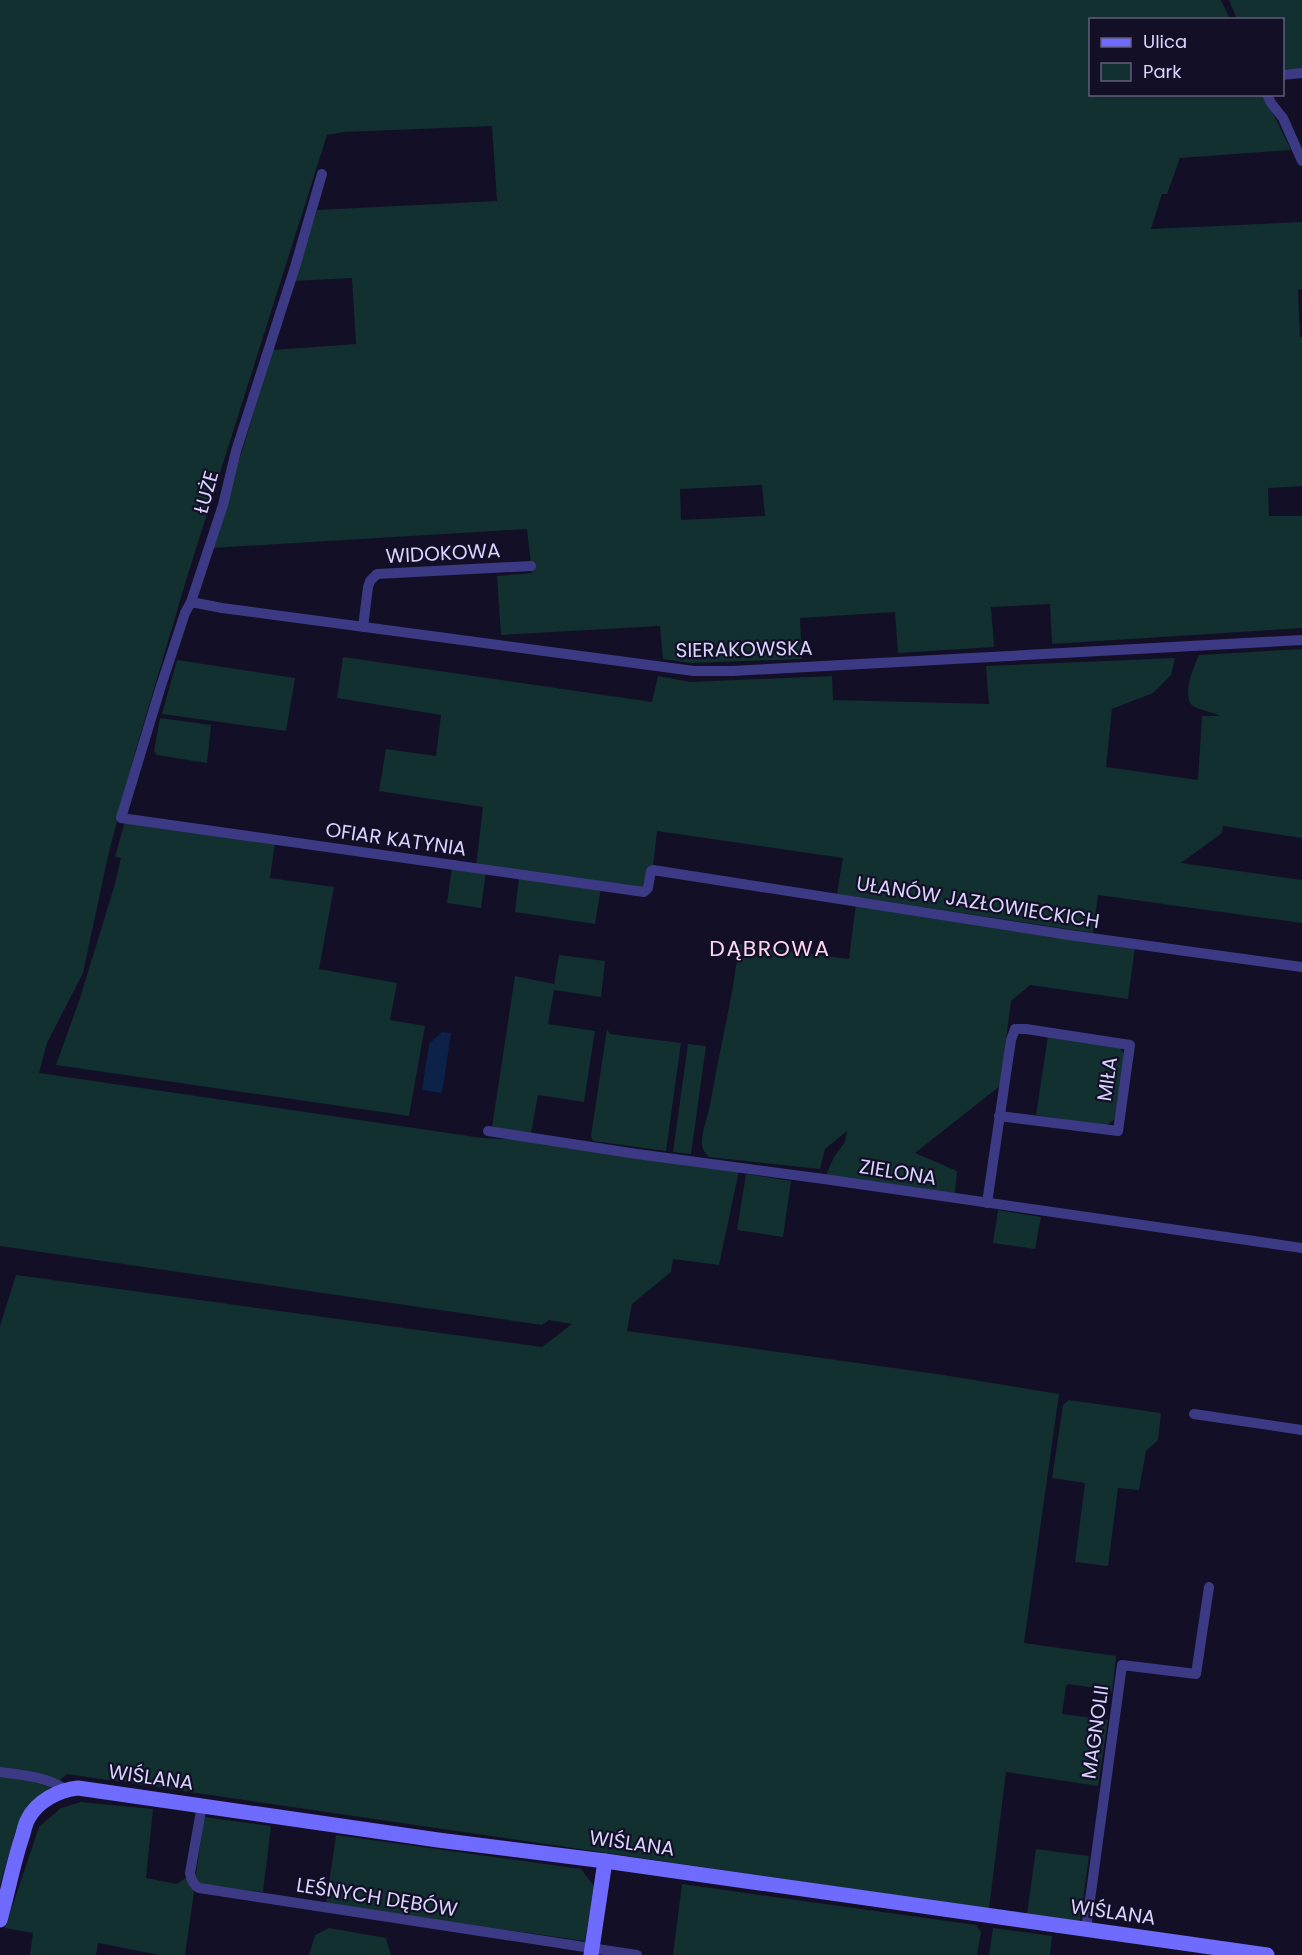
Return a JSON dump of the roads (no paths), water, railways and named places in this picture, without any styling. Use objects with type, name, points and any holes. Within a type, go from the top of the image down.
[{"type":"main road","name":"WIŚLANA","points":[[65,1789],[78,1788],[202,1805],[438,1840],[605,1861],[1086,1929],[1191,1949],[1267,1955]]},
{"type":"main road","points":[[0,1920],[28,1818],[43,1803],[65,1789]]},
{"type":"main road","points":[[592,1951],[605,1861]]},
{"type":"street","points":[[1284,75],[1302,73]]},
{"type":"street","points":[[1268,96],[1283,118],[1302,161]]},
{"type":"street","name":"ŁUŻE","points":[[121,818],[160,689],[223,504],[236,451],[322,174]]},
{"type":"street","name":"WIDOKOWA","points":[[363,627],[368,587],[370,581],[378,574],[531,566]]},
{"type":"street","name":"SIERAKOWSKA","points":[[191,602],[694,671],[732,671],[1302,640]]},
{"type":"street","name":"OFIAR KATYNIA","points":[[121,818],[644,892],[648,888],[650,872]]},
{"type":"street","name":"UŁANÓW JAZŁOWIECKICH","points":[[650,872],[653,870],[1069,935],[1302,967]]},
{"type":"street","name":"MIŁA","points":[[987,1203],[999,1116],[1011,1040],[1015,1029],[1130,1045],[1118,1131],[999,1116]]},
{"type":"street","name":"ZIELONA","points":[[488,1131],[607,1150],[1302,1248]]},
{"type":"street","points":[[1194,1414],[1302,1430]]},
{"type":"street","name":"MAGNOLII","points":[[1086,1929],[1122,1665],[1196,1674],[1209,1587]]},
{"type":"street","points":[[0,1772],[27,1776],[57,1784],[65,1789]]},
{"type":"street","name":"LEŚNYCH DĘBÓW","points":[[202,1805],[190,1873],[195,1886],[199,1888],[592,1951],[637,1955]]},
{"type":"water","points":[[442,1032],[451,1033],[442,1093],[422,1090],[429,1044]]},
{"type":"district","name":"DĄBROWA","points":[[770,948]]}]
